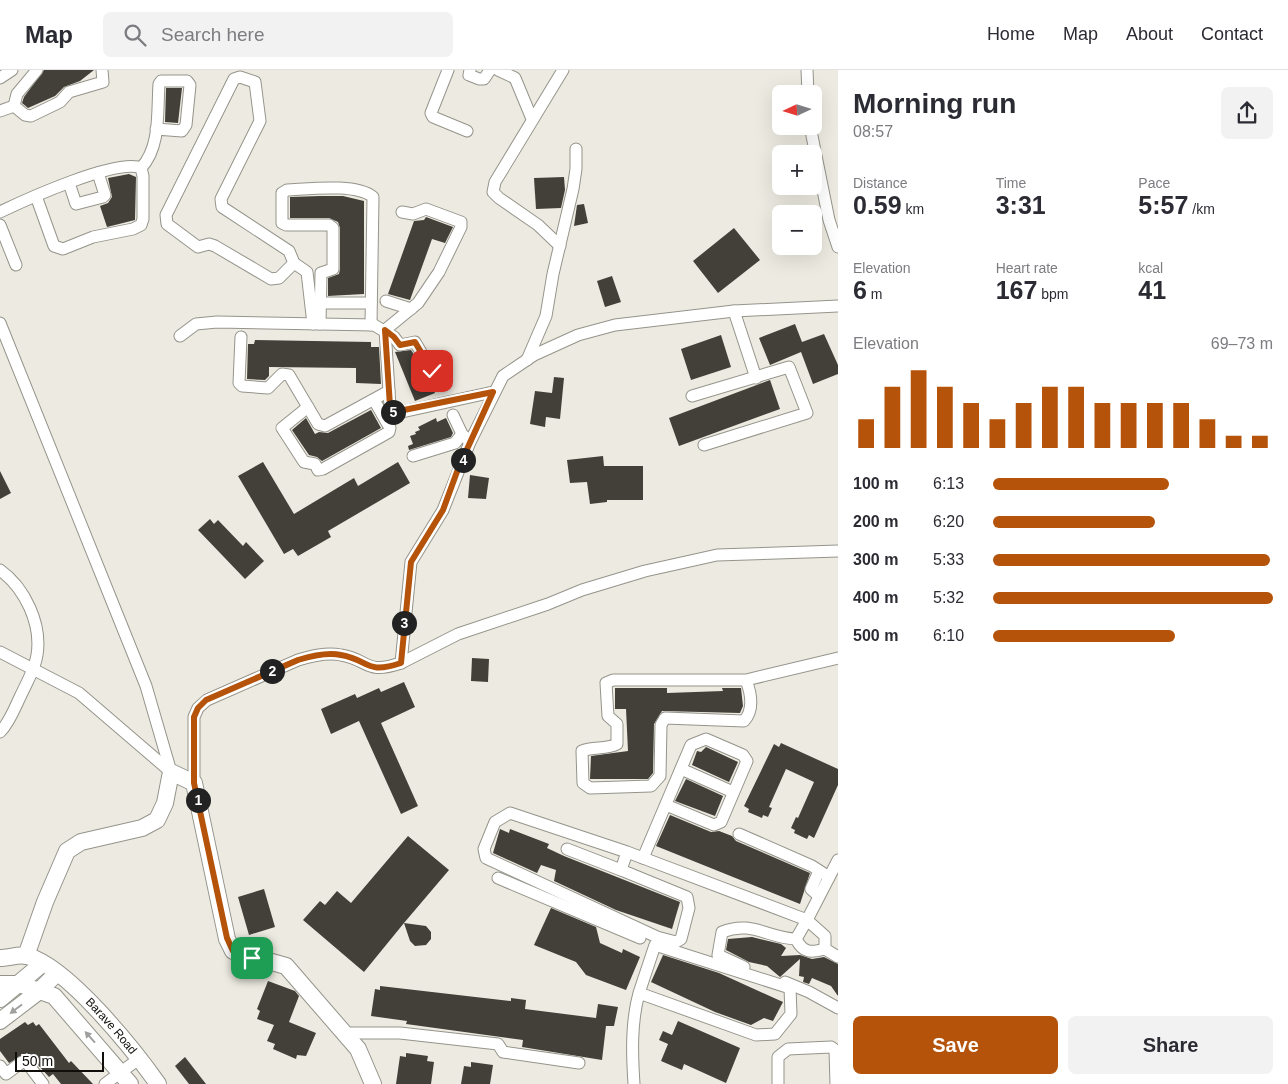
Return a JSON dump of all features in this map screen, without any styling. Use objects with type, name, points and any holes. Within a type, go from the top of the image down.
[{"type":"street","points":[[0,78],[12,70]]},
{"type":"street","points":[[14,106],[17,94],[37,70]]},
{"type":"street","points":[[14,106],[25,115],[31,116],[60,102],[69,92],[103,82],[102,70]]},
{"type":"street","points":[[448,70],[431,114],[433,117],[467,131]]},
{"type":"street","points":[[470,70],[470,75],[479,79],[484,78],[490,70]]},
{"type":"street","points":[[498,70],[515,78],[532,119]]},
{"type":"street","points":[[560,246],[538,225],[493,192],[495,182],[563,70]]},
{"type":"street","points":[[808,70],[808,85]]},
{"type":"street","points":[[294,263],[279,278],[271,279],[215,246],[209,244],[198,247],[167,224],[166,215],[170,206],[234,79],[240,77],[255,82],[260,121],[221,199],[222,206],[289,251],[294,263],[307,272],[316,324]]},
{"type":"street","points":[[36,196],[54,246],[63,249],[93,237],[133,229],[141,225],[143,220],[143,185],[141,168],[150,157],[156,129],[159,84],[161,81],[187,82],[190,85],[186,125],[182,130],[156,129]]},
{"type":"street","points":[[0,111],[14,106]]},
{"type":"street","points":[[812,135],[829,220],[838,247]]},
{"type":"street","points":[[527,360],[546,316],[574,182],[576,149]]},
{"type":"street","points":[[0,212],[36,196],[98,173],[133,165],[141,168]]},
{"type":"street","points":[[69,183],[76,204],[103,197],[105,195],[98,173]]},
{"type":"street","points":[[316,324],[320,303],[321,273],[333,269],[333,228],[329,225],[286,225],[282,222],[282,193],[286,190],[355,189],[368,192],[373,197],[370,325]]},
{"type":"street","points":[[385,330],[418,303],[439,272],[461,227],[461,222],[426,209],[413,214],[402,212]]},
{"type":"street","points":[[0,225],[16,265]]},
{"type":"street","points":[[386,301],[410,309]]},
{"type":"street","points":[[320,303],[371,303]]},
{"type":"street","points":[[401,663],[411,562],[443,510],[466,438],[503,376],[527,360],[578,335],[614,325],[734,311],[838,306]]},
{"type":"street","points":[[734,311],[756,378]]},
{"type":"street","points":[[180,336],[196,324],[218,322],[370,325],[385,330],[394,337],[397,347],[415,342],[432,371]]},
{"type":"street","points":[[1,328],[146,686],[171,772],[165,803],[157,820],[142,828],[81,842],[67,851],[26,956],[4,958],[6,988],[42,964]]},
{"type":"street","points":[[385,330],[390,406],[394,412],[493,392]]},
{"type":"street","points":[[242,337],[239,383],[242,386],[268,388],[282,374],[289,375],[318,424],[325,426],[389,391]]},
{"type":"street","points":[[692,396],[788,367],[807,413],[704,445]]},
{"type":"street","points":[[308,407],[282,428],[304,462],[315,464],[318,470],[389,432],[390,428],[374,400]]},
{"type":"street","points":[[453,415],[466,438]]},
{"type":"street","points":[[413,456],[466,438]]},
{"type":"street","points":[[373,1084],[358,1049],[286,966],[233,951],[227,938],[194,783],[194,717],[198,708],[206,700],[313,655],[342,655],[368,667],[383,669],[401,663],[458,634],[548,604],[582,590],[646,571],[717,556],[838,551]]},
{"type":"street","points":[[0,570],[13,579],[26,596],[36,632],[37,654],[33,668],[11,716],[0,732]]},
{"type":"street","points":[[0,652],[79,693],[171,772],[194,783]]},
{"type":"street","points":[[746,680],[751,694],[748,716],[744,721],[665,718],[661,724],[660,776],[652,786],[590,788],[583,783],[582,752],[588,749],[611,747],[617,744],[617,724],[608,716],[606,683],[613,680],[746,680],[838,658]]},
{"type":"street","points":[[643,858],[691,745],[706,738],[743,754],[747,761],[721,822],[714,825],[666,805]]},
{"type":"street","points":[[681,769],[734,792]]},
{"type":"street","points":[[567,849],[687,897],[686,921],[681,939],[676,942],[657,938],[486,858],[484,849],[495,822],[510,813],[627,852],[807,920],[825,936],[824,950]]},
{"type":"street","points":[[739,834],[824,874]]},
{"type":"street","points":[[621,870],[627,852]]},
{"type":"street","points":[[796,939],[819,896],[824,874],[838,860]]},
{"type":"street","points":[[671,890],[679,871]]},
{"type":"street","points":[[498,878],[655,945],[790,988],[791,1014],[775,1034],[756,1035],[639,993]]},
{"type":"street","points":[[796,939],[787,939],[755,928],[729,929],[722,932],[718,956],[810,992],[838,1008]]},
{"type":"street","points":[[796,939],[800,947],[806,951],[811,953],[824,950],[838,958]]},
{"type":"street","points":[[634,1084],[632,1032],[639,993],[655,945]]},
{"type":"street","name":"Barave Road","points":[[26,956],[66,977],[140,1058],[158,1084]]},
{"type":"street","points":[[0,1021],[38,992],[57,973]]},
{"type":"street","name":"Barave Road","points":[[6,988],[54,996],[126,1079]]},
{"type":"street","points":[[344,1033],[400,1033],[498,1044],[503,1052],[579,1062]]},
{"type":"street","points":[[778,1084],[778,1057],[788,1050],[831,1047],[835,1050],[836,1084]]},
{"type":"street","points":[[105,1084],[126,1079],[140,1058]]},
{"type":"street","points":[[2,1073],[22,1062],[27,1064],[38,1082]]},
{"type":"building","points":[[44,70],[94,70],[80,81],[64,87],[55,96],[28,108],[22,103],[24,97]]},
{"type":"building","points":[[166,88],[182,88],[178,123],[165,122]]},
{"type":"building","points":[[129,174],[136,177],[135,220],[107,227],[100,206],[108,203],[112,197],[108,178]]},
{"type":"building","points":[[564,177],[565,190],[561,208],[536,209],[534,178]]},
{"type":"building","points":[[343,196],[364,201],[364,294],[328,296],[328,278],[339,274],[340,269],[340,228],[338,222],[329,218],[290,218],[290,197]]},
{"type":"building","points":[[584,204],[588,223],[574,226],[577,205]]},
{"type":"building","points":[[426,217],[453,227],[445,243],[432,239],[410,300],[388,294],[414,221],[424,220]]},
{"type":"building","points":[[734,228],[760,260],[718,293],[693,261]]},
{"type":"building","points":[[612,276],[621,302],[605,307],[597,281]]},
{"type":"building","points":[[795,324],[802,342],[824,334],[838,365],[838,374],[813,384],[801,352],[770,365],[759,338]]},
{"type":"building","points":[[721,335],[731,367],[691,380],[681,349]]},
{"type":"building","points":[[255,340],[371,342],[371,347],[379,347],[381,384],[356,383],[356,368],[269,367],[269,376],[265,380],[247,379],[248,344],[254,344]]},
{"type":"building","points":[[411,350],[429,378],[435,393],[415,401],[395,352]]},
{"type":"building","points":[[554,377],[564,378],[560,419],[546,417],[545,427],[530,424],[535,391],[552,393]]},
{"type":"building","points":[[770,380],[780,409],[679,446],[669,418]]},
{"type":"building","points":[[371,410],[381,428],[322,461],[317,457],[309,455],[292,430],[306,418],[315,434],[319,432],[328,433]]},
{"type":"building","points":[[436,418],[437,422],[446,418],[453,433],[451,437],[409,450],[408,446],[413,444],[410,436],[420,430],[418,427]]},
{"type":"building","points":[[603,456],[604,466],[643,466],[643,500],[607,500],[607,502],[590,504],[587,482],[570,483],[567,460]]},
{"type":"building","points":[[263,462],[294,514],[354,478],[358,486],[398,462],[410,483],[328,531],[331,537],[298,556],[293,549],[284,554],[238,476]]},
{"type":"building","points":[[0,471],[11,493],[0,499]]},
{"type":"building","points":[[470,475],[489,478],[486,499],[468,498]]},
{"type":"building","points":[[210,519],[214,524],[218,520],[243,546],[246,542],[264,561],[245,579],[198,530]]},
{"type":"building","points":[[472,658],[489,659],[488,682],[471,681]]},
{"type":"building","points":[[404,682],[415,707],[381,723],[418,806],[401,814],[359,721],[331,734],[321,709],[355,694],[357,698],[379,688],[381,692]]},
{"type":"building","points":[[615,688],[667,688],[667,693],[723,691],[722,688],[741,688],[743,706],[740,713],[662,711],[654,724],[653,773],[648,779],[590,779],[591,756],[628,751],[626,709],[615,709]]},
{"type":"building","points":[[781,743],[838,769],[838,785],[814,838],[809,835],[807,839],[794,833],[795,830],[791,828],[796,817],[798,818],[814,782],[786,769],[769,807],[772,808],[768,817],[763,815],[762,818],[748,812],[749,809],[744,806],[774,744],[779,747]]},
{"type":"building","points":[[706,747],[738,762],[729,782],[692,765],[697,751],[701,752]]},
{"type":"building","points":[[686,779],[723,796],[715,816],[675,801]]},
{"type":"building","points":[[670,815],[711,832],[719,831],[732,836],[736,841],[810,873],[800,904],[656,846]]},
{"type":"building","points":[[500,829],[509,833],[510,829],[549,844],[547,848],[564,856],[680,902],[672,929],[616,910],[554,881],[556,870],[541,865],[537,873],[493,853]]},
{"type":"building","points":[[408,836],[449,870],[364,972],[303,920],[320,901],[325,905],[337,891],[351,903]]},
{"type":"building","points":[[264,889],[275,927],[249,935],[238,897]]},
{"type":"building","points":[[551,908],[596,927],[600,943],[622,953],[623,949],[640,957],[626,990],[586,975],[576,962],[534,945]]},
{"type":"building","points":[[404,923],[426,926],[431,932],[431,939],[426,945],[415,946],[410,941]]},
{"type":"building","points":[[752,937],[781,944],[786,948],[781,956],[800,955],[812,959],[824,957],[838,964],[838,996],[831,986],[812,978],[809,984],[803,982],[804,977],[799,976],[800,959],[780,977],[767,966],[749,962],[726,950],[728,939]]},
{"type":"building","points":[[663,955],[719,973],[783,1002],[773,1021],[764,1018],[751,1025],[715,1012],[651,982]]},
{"type":"building","points":[[268,981],[295,991],[299,996],[289,1022],[316,1033],[306,1056],[297,1055],[296,1059],[273,1049],[275,1044],[267,1041],[274,1025],[257,1019],[260,1011],[257,1009]]},
{"type":"building","points":[[380,986],[511,1001],[511,998],[526,1000],[525,1009],[596,1018],[598,1004],[618,1007],[614,1026],[606,1026],[602,1060],[522,1047],[523,1040],[406,1024],[407,1021],[371,1016],[375,989],[380,990]]},
{"type":"building","points":[[678,1021],[740,1048],[726,1083],[684,1064],[682,1070],[661,1061],[668,1044],[659,1040],[663,1031],[672,1035]]},
{"type":"building","points":[[25,1022],[28,1025],[33,1022],[36,1026],[39,1024],[69,1063],[71,1061],[93,1084],[61,1084],[53,1074],[49,1077],[27,1053],[9,1063],[0,1051],[0,1039]]},
{"type":"building","points":[[406,1053],[428,1056],[427,1061],[434,1062],[431,1084],[396,1084],[400,1056],[406,1057]]},
{"type":"building","points":[[185,1057],[206,1084],[189,1084],[175,1066]]},
{"type":"building","points":[[471,1062],[493,1065],[490,1084],[461,1084],[464,1066],[471,1067]]},
{"type":"route","points":[[252,958],[233,951],[227,938],[194,783],[194,717],[198,708],[206,700],[313,655],[342,655],[368,667],[383,669],[401,663],[411,562],[443,510],[458,469],[493,392],[402,412],[394,412],[390,406],[385,330],[400,345],[415,342],[432,371]]}]
